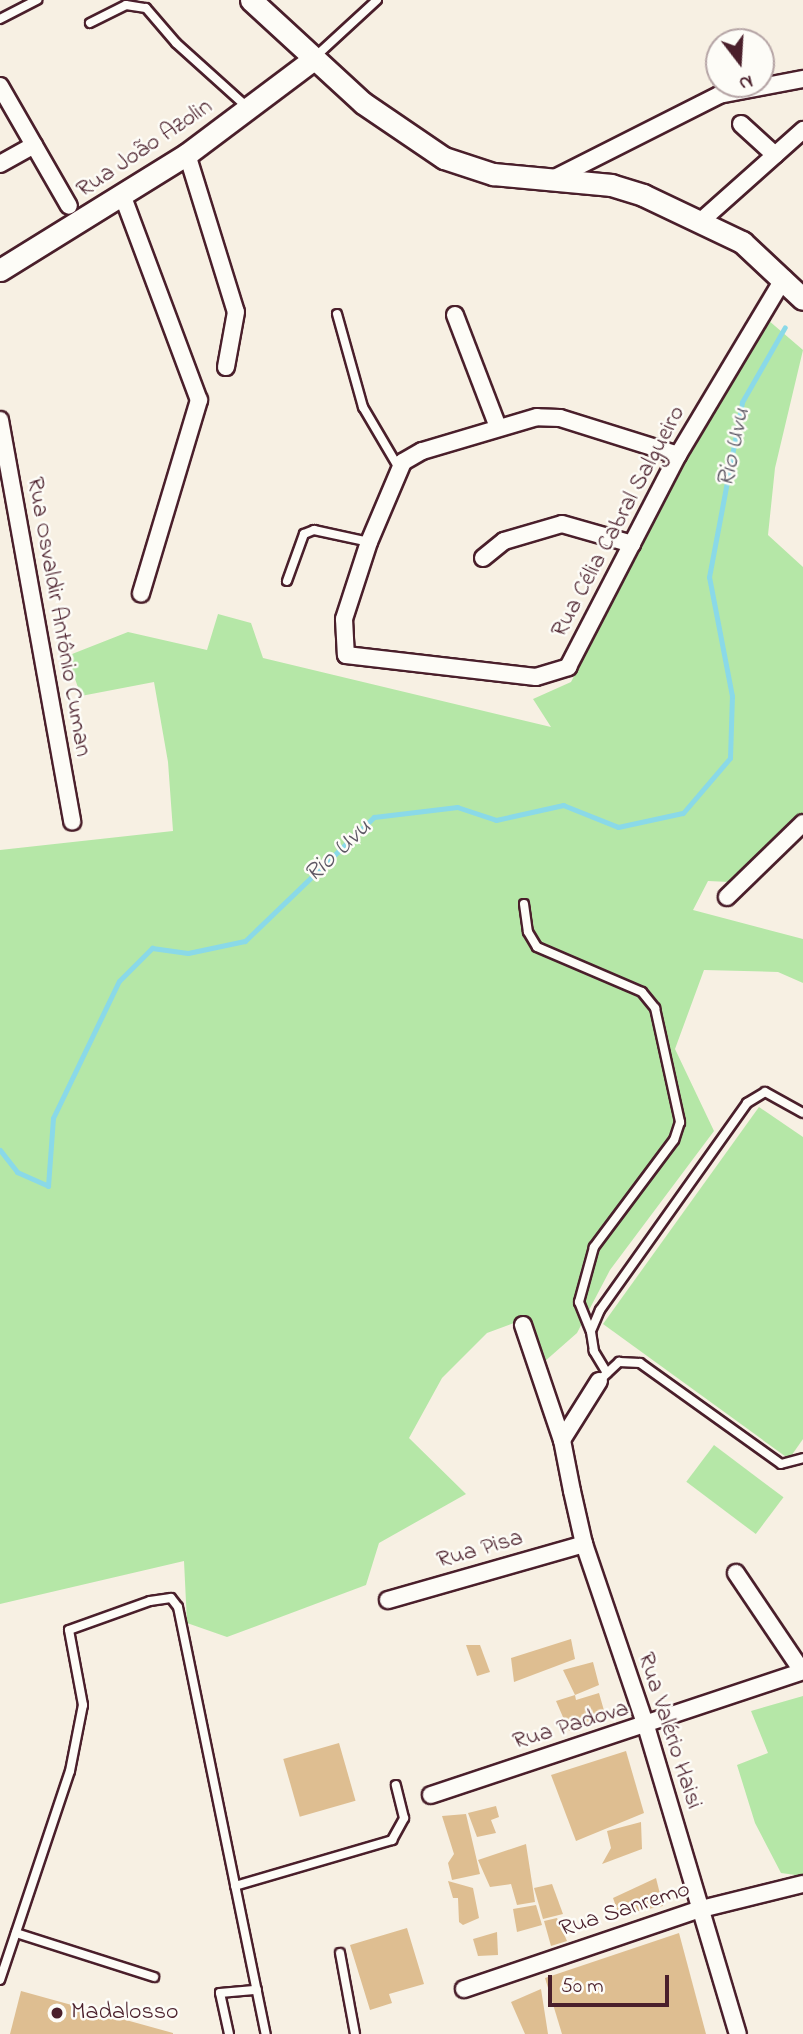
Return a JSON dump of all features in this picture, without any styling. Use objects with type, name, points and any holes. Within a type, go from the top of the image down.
[{"type":"main road","points":[[251,0],[312,60],[363,103],[444,158],[493,174],[546,182],[611,185],[701,221],[742,242],[784,278],[803,299]]},
{"type":"main road","name":"Rua João Azolin","points":[[0,269],[123,197],[250,109],[312,60]]},
{"type":"street","points":[[546,182],[719,95],[803,79]]},
{"type":"street","points":[[0,86],[69,206]]},
{"type":"street","points":[[741,124],[775,155]]},
{"type":"street","points":[[701,221],[803,130]]},
{"type":"street","points":[[0,164],[34,145]]},
{"type":"street","points":[[187,154],[236,312],[226,367]]},
{"type":"street","points":[[123,197],[199,400],[141,593]]},
{"type":"street","name":"Rua Célia Cabral Salgueiro","points":[[369,542],[344,620],[346,654],[510,676],[554,674],[568,667],[678,455],[784,278]]},
{"type":"street","points":[[455,315],[498,427]]},
{"type":"street","points":[[369,542],[399,468],[422,451],[498,427],[537,417],[560,418],[678,455]]},
{"type":"street","name":"Rua Osvaldir Antônio Cuman","points":[[0,420],[72,822]]},
{"type":"street","points":[[483,558],[503,541],[562,523],[632,544]]},
{"type":"street","points":[[727,897],[803,823]]},
{"type":"street","name":"Rua Valério Haisi","points":[[523,1325],[562,1440],[584,1544],[646,1726],[738,2034]]},
{"type":"street","points":[[562,1440],[603,1377]]},
{"type":"street","name":"Rua Pisa","points":[[388,1600],[584,1544]]},
{"type":"street","points":[[736,1573],[803,1671]]},
{"type":"street","name":"Rua Padova","points":[[431,1795],[646,1726],[803,1671]]},
{"type":"street","name":"Rua Sanremo","points":[[464,1989],[701,1909],[803,1884]]},
{"type":"lane","points":[[0,19],[37,0]]},
{"type":"lane","points":[[312,60],[377,0]]},
{"type":"lane","points":[[90,23],[126,5],[146,8],[176,43],[250,109]]},
{"type":"lane","points":[[337,314],[363,407],[399,468]]},
{"type":"lane","points":[[287,581],[304,534],[314,530],[369,542]]},
{"type":"lane","points":[[524,904],[528,932],[537,947],[642,992],[655,1008],[680,1122],[674,1140],[594,1247],[579,1302],[591,1331],[594,1351],[603,1377],[619,1362],[640,1363],[781,1464],[803,1458]]},
{"type":"lane","points":[[591,1331],[600,1310],[747,1103],[765,1093],[803,1113]]},
{"type":"lane","points":[[0,1980],[70,1771],[83,1705],[69,1630],[150,1601],[170,1598],[178,1607],[266,2034]]},
{"type":"lane","points":[[235,1886],[392,1840],[404,1818],[396,1785]]},
{"type":"lane","points":[[16,1933],[154,1977]]},
{"type":"lane","points":[[340,1953],[355,2034]]},
{"type":"lane","points":[[229,2034],[220,1993],[257,1990]]},
{"type":"green space","points":[[768,320],[803,350],[775,468],[768,535],[803,567],[803,814],[730,882],[708,881],[693,910],[803,939],[803,983],[778,972],[704,970],[675,1049],[714,1131],[610,1270],[577,1333],[544,1362],[527,1318],[487,1333],[442,1378],[409,1438],[466,1494],[379,1543],[366,1585],[227,1637],[187,1623],[184,1561],[0,1604],[0,850],[173,831],[168,762],[154,682],[81,696],[67,656],[128,632],[207,650],[218,614],[251,623],[263,658],[551,727],[533,699],[571,682],[726,385]]},
{"type":"green space","points":[[759,1107],[803,1137],[803,1439],[789,1459],[603,1324]]},
{"type":"green space","points":[[714,1445],[783,1497],[756,1534],[686,1482]]},
{"type":"green space","points":[[803,1696],[803,1876],[781,1873],[755,1823],[737,1765],[768,1753],[751,1711]]},
{"type":"building","points":[[571,1639],[575,1659],[514,1682],[511,1658]]},
{"type":"building","points":[[466,1645],[480,1645],[490,1672],[477,1676]]},
{"type":"building","points":[[593,1662],[599,1685],[575,1695],[563,1670]]},
{"type":"building","points":[[599,1693],[605,1714],[569,1731],[556,1701],[575,1695],[576,1700]]},
{"type":"building","points":[[339,1743],[356,1801],[300,1817],[283,1759]]},
{"type":"building","points":[[626,1751],[644,1813],[576,1841],[551,1775]]},
{"type":"building","points":[[496,1806],[499,1817],[491,1820],[496,1833],[477,1837],[468,1813]]},
{"type":"building","points":[[466,1814],[480,1874],[452,1880],[448,1863],[454,1854],[442,1816]]},
{"type":"building","points":[[641,1822],[642,1849],[602,1864],[611,1848],[607,1831]]},
{"type":"building","points":[[526,1844],[535,1902],[517,1905],[511,1884],[490,1887],[478,1860]]},
{"type":"building","points":[[656,1878],[663,1906],[619,1915],[613,1898]]},
{"type":"building","points":[[448,1881],[473,1888],[479,1918],[463,1925],[459,1922],[458,1898],[453,1898]]},
{"type":"building","points":[[552,1884],[563,1914],[543,1919],[534,1888]]},
{"type":"building","points":[[536,1905],[542,1925],[517,1932],[513,1909]]},
{"type":"building","points":[[557,1918],[567,1941],[551,1946],[544,1921]]},
{"type":"building","points":[[407,1928],[424,1984],[389,1994],[392,2003],[370,2010],[350,1945]]},
{"type":"building","points":[[497,1932],[498,1955],[478,1956],[473,1939]]},
{"type":"building","points":[[679,1933],[706,2034],[562,2034],[545,1978]]},
{"type":"building","points":[[541,1989],[548,2034],[525,2034],[511,2002]]},
{"type":"building","name":"Madalosso","points":[[21,1991],[173,2033],[173,2034],[10,2034]]},
{"type":"waterway","name":"Rio Uvu","points":[[0,1150],[17,1172],[48,1186],[53,1118],[119,981],[152,948],[188,953],[245,941],[374,817],[457,807],[496,820],[563,805],[618,827],[683,813],[730,758],[732,696],[709,577],[742,402],[785,327]]},
{"type":"place","name":"Madalosso","points":[[57,2013]]}]
